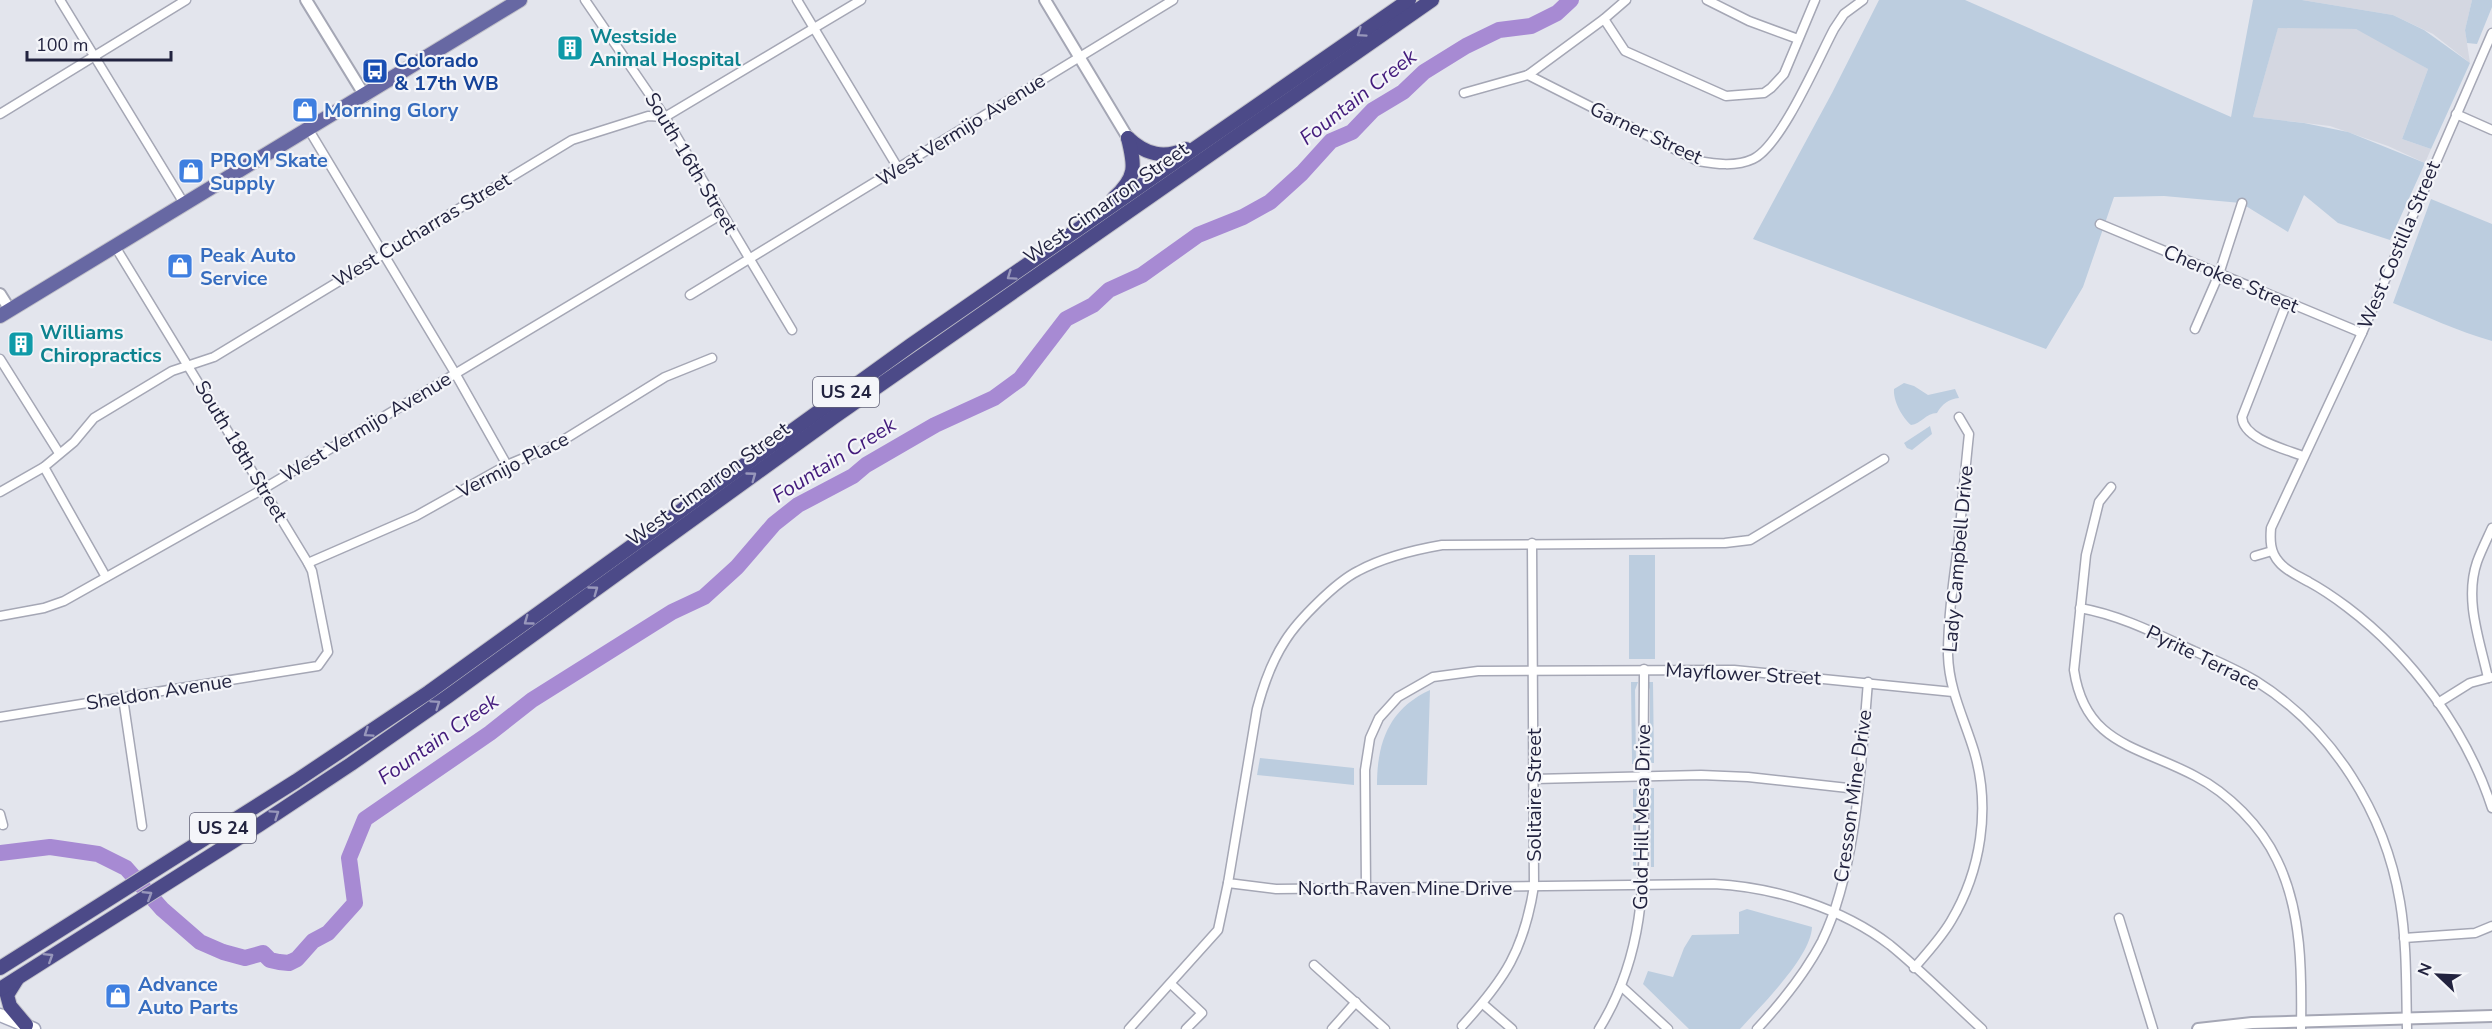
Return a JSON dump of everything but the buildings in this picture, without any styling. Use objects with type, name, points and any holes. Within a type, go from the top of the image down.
[{"type":"highway","name":"West Cimarron Street","points":[[0,968],[159,868],[429,692],[892,359],[1409,0]]},
{"type":"highway","name":"West Cimarron Street","points":[[0,989],[259,825],[447,697],[834,417],[1432,0]]},
{"type":"highway","points":[[1128,138],[1147,151],[1167,155],[1187,148],[1233,123]]},
{"type":"highway","points":[[1069,236],[1111,202],[1128,183],[1134,168],[1128,138]]},
{"type":"highway","points":[[0,961],[39,943]]},
{"type":"highway","points":[[27,971],[13,983],[8,995],[10,1006],[30,1027]]},
{"type":"main road","points":[[5,313],[116,248],[520,0]]},
{"type":"main road","points":[[0,1015],[30,1027]]},
{"type":"street","points":[[60,0],[185,205]]},
{"type":"street","points":[[0,114],[186,0]]},
{"type":"street","points":[[306,0],[365,96]]},
{"type":"street","name":"South 16th Street","points":[[585,0],[665,117],[792,330]]},
{"type":"street","points":[[797,0],[898,168]]},
{"type":"street","name":"West Cucharras Street","points":[[0,492],[44,467],[74,442],[94,418],[172,371],[214,357],[572,140],[648,116],[665,117],[861,0]]},
{"type":"street","points":[[1045,0],[1128,138]]},
{"type":"street","name":"West Vermijo Avenue","points":[[690,295],[1173,0]]},
{"type":"street","points":[[1464,93],[1528,75],[1626,0]]},
{"type":"street","points":[[1707,0],[1749,21],[1798,39]]},
{"type":"street","points":[[1604,19],[1625,51],[1726,96],[1764,93],[1784,74],[1815,0]]},
{"type":"street","name":"Garner Street","points":[[1528,75],[1698,161],[1718,164],[1753,160],[1769,148],[1780,132],[1834,29],[1845,14],[1863,0]]},
{"type":"street","name":"West Costilla Street","points":[[2272,551],[2271,528],[2362,333],[2492,33]]},
{"type":"street","points":[[2456,114],[2492,130]]},
{"type":"street","points":[[309,130],[455,373],[507,465]]},
{"type":"street","points":[[2195,329],[2219,274],[2242,202]]},
{"type":"street","name":"West Vermijo Avenue","points":[[0,616],[44,608],[64,601],[106,578],[263,489],[722,214]]},
{"type":"street","name":"Cherokee Street","points":[[2100,224],[2362,333]]},
{"type":"street","name":"South 18th Street","points":[[116,248],[312,571],[328,652],[318,666]]},
{"type":"street","points":[[0,294],[5,313]]},
{"type":"street","points":[[2287,302],[2242,417],[2242,424],[2246,431],[2255,436],[2303,456]]},
{"type":"street","name":"Vermijo Place","points":[[308,563],[416,516],[507,465],[557,444],[665,376],[712,358]]},
{"type":"street","points":[[0,359],[59,453]]},
{"type":"street","name":"Lady Campbell Drive","points":[[1914,968],[1950,923],[1956,911],[1976,863],[1982,831],[1982,794],[1974,752],[1953,692],[1948,656],[1950,614],[1969,434],[1959,417]]},
{"type":"street","points":[[1129,1029],[1218,930],[1263,686],[1285,640],[1314,607],[1357,571],[1401,553],[1442,544],[1725,543],[1750,540],[1884,459]]},
{"type":"street","points":[[44,467],[106,578]]},
{"type":"street","points":[[2111,487],[2099,502],[2086,555],[2073,670],[2076,688],[2092,719],[2104,732],[2123,745],[2196,776],[2214,788],[2250,821],[2277,859],[2292,902],[2297,927],[2301,1025]]},
{"type":"street","points":[[2438,703],[2469,683],[2490,677],[2472,608],[2472,594],[2476,563],[2492,528]]},
{"type":"street","name":"Solitaire Street","points":[[1462,1026],[1483,1004],[1505,975],[1521,941],[1534,886],[1532,543]]},
{"type":"street","points":[[2255,556],[2272,551],[2278,562],[2325,592],[2370,626],[2398,653],[2438,703],[2468,751],[2492,808]]},
{"type":"street","name":"Pyrite Terrace","points":[[2080,608],[2118,618],[2230,667],[2256,681],[2304,718],[2348,769],[2382,835],[2396,880],[2404,938],[2406,1023]]},
{"type":"street","name":"Sheldon Avenue","points":[[0,717],[318,666]]},
{"type":"street","name":"Gold Hill Mesa Drive","points":[[1599,1029],[1621,986],[1638,929],[1644,885],[1644,669]]},
{"type":"street","name":"Mayflower Street","points":[[1366,888],[1367,748],[1379,718],[1398,697],[1433,677],[1463,671],[1734,670],[1953,692]]},
{"type":"street","name":"Cresson Mine Drive","points":[[1757,1029],[1775,1010],[1810,963],[1833,913],[1849,857],[1868,682]]},
{"type":"street","points":[[123,698],[142,826]]},
{"type":"street","points":[[1534,779],[1643,776],[1748,777],[1857,789]]},
{"type":"street","points":[[0,814],[3,825]]},
{"type":"street","name":"North Raven Mine Drive","points":[[1228,883],[1276,889],[1644,885],[1744,887],[1796,899],[1856,924],[1890,945],[1982,1029]]},
{"type":"street","points":[[2119,918],[2153,1029]]},
{"type":"street","points":[[2404,938],[2475,933],[2492,926]]},
{"type":"street","points":[[1314,965],[1385,1029]]},
{"type":"street","points":[[1170,984],[1202,1013],[1186,1029]]},
{"type":"street","points":[[1621,986],[1668,1029]]},
{"type":"street","points":[[1332,1029],[1356,1002]]},
{"type":"street","points":[[1483,1004],[1512,1029]]},
{"type":"street","points":[[2198,1029],[2217,1026],[2406,1023],[2492,1016]]},
{"type":"shaded area","points":[[1879,0],[1965,0],[2231,117],[2253,0],[2302,0],[2393,15],[2424,30],[2470,63],[2431,149],[2402,139],[2428,69],[2356,29],[2278,28],[2253,117],[2304,123],[2348,132],[2425,163],[2390,240],[2338,223],[2304,195],[2288,232],[2241,203],[2164,196],[2114,197],[2083,287],[2046,349],[1753,239]]},
{"type":"shaded area","points":[[2302,0],[2472,0],[2465,30],[2470,63],[2433,34],[2393,15]]},
{"type":"shaded area","points":[[2472,0],[2492,0],[2492,7],[2477,44],[2467,43],[2465,30]]},
{"type":"shaded area","points":[[2278,27],[2356,29],[2376,37],[2428,69],[2402,139],[2431,149],[2425,163],[2388,146],[2330,126],[2253,117]]},
{"type":"shaded area","points":[[2431,199],[2492,224],[2492,341],[2393,303]]},
{"type":"shaded area","points":[[1904,383],[1928,395],[1955,389],[1959,398],[1949,401],[1937,413],[1911,425],[1904,418],[1894,394],[1894,389]]},
{"type":"shaded area","points":[[1930,426],[1932,434],[1912,450],[1907,448],[1904,443]]},
{"type":"shaded area","points":[[1629,555],[1655,555],[1655,659],[1629,659]]},
{"type":"shaded area","points":[[1631,682],[1638,682],[1635,690],[1636,764],[1632,764]]},
{"type":"shaded area","points":[[1647,682],[1653,682],[1654,763],[1650,763],[1650,690]]},
{"type":"shaded area","points":[[1430,690],[1427,785],[1377,785],[1380,755],[1388,728],[1404,707]]},
{"type":"shaded area","points":[[1260,758],[1354,768],[1354,785],[1257,775]]},
{"type":"shaded area","points":[[1648,788],[1654,788],[1654,867],[1651,867]]},
{"type":"shaded area","points":[[1633,789],[1638,789],[1636,869],[1633,869]]},
{"type":"shaded area","points":[[1747,909],[1812,927],[1803,952],[1783,981],[1740,1029],[1689,1029],[1643,984],[1648,971],[1673,977],[1684,948],[1692,935],[1739,934],[1739,912]]},
{"type":"waterway","name":"Fountain Creek","points":[[0,853],[50,847],[98,854],[126,868],[162,909],[200,942],[245,958],[263,953],[270,960],[279,962],[289,963],[297,959],[313,941],[328,933],[355,903],[349,858],[365,819],[490,733],[532,700],[672,612],[704,597],[737,567],[774,524],[798,505],[853,476],[866,465],[935,425],[994,398],[1020,379],[1066,319],[1093,305],[1109,290],[1142,275],[1198,235],[1243,217],[1270,202],[1302,173],[1331,141],[1352,132],[1373,110],[1403,92],[1424,72],[1466,46],[1499,30],[1531,26],[1557,13],[1571,0]]},
{"type":"place","name":"Westside Animal Hospital","points":[[570,48]]},
{"type":"place","name":"Colorado & 17th WB","points":[[375,71]]},
{"type":"place","name":"Morning Glory","points":[[305,110]]},
{"type":"place","name":"PROM Skate Supply","points":[[191,171]]},
{"type":"place","name":"Peak Auto Service","points":[[180,266]]},
{"type":"place","name":"Williams Chiropractics","points":[[21,344]]},
{"type":"place","name":"Advance Auto Parts","points":[[118,996]]}]
